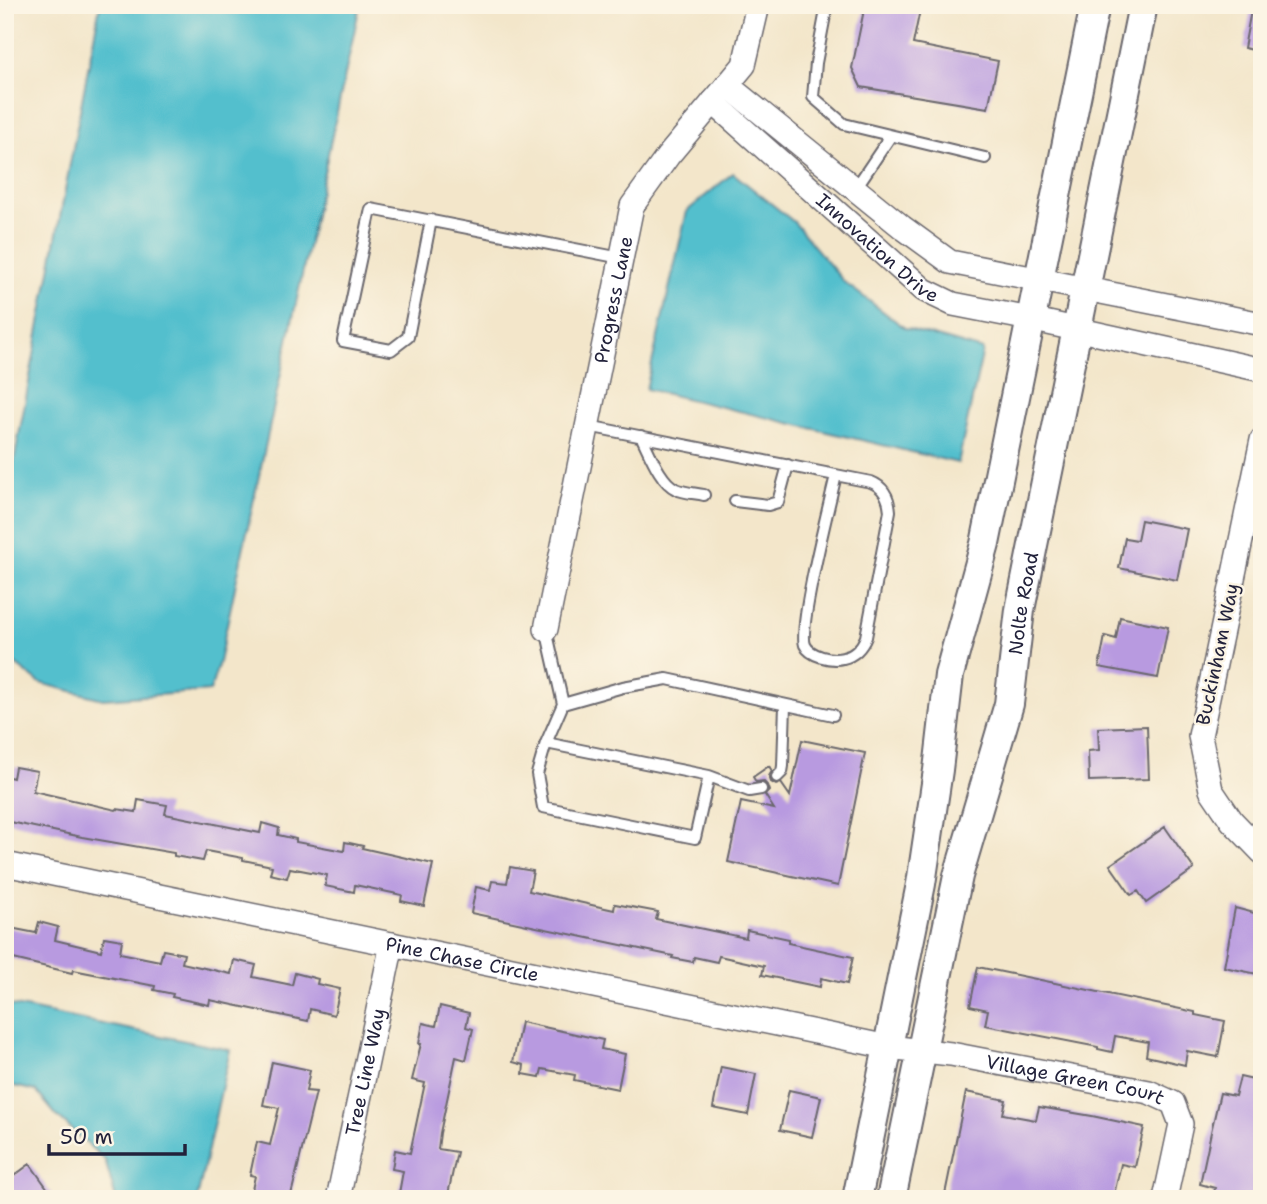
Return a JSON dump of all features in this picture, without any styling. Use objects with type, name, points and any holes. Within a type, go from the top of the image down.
[{"type":"street","name":"Progress Lane","points":[[546,629],[632,206],[667,156],[744,65],[758,5]]},
{"type":"street","points":[[857,1199],[921,884],[949,675],[985,544],[1095,5]]},
{"type":"street","name":"Nolte Road","points":[[891,1199],[958,876],[1009,704],[1020,610],[1143,5]]},
{"type":"street","name":"Innovation Drive","points":[[720,94],[855,189],[950,262],[1262,324]]},
{"type":"street","name":"Innovation Drive","points":[[720,94],[924,290],[953,304],[1262,370]]},
{"type":"street","name":"Buckinham Way","points":[[1262,440],[1200,736],[1211,790],[1232,821],[1262,852]]},
{"type":"street","name":"Pine Chase Circle","points":[[5,864],[887,1047],[922,1050]]},
{"type":"street","name":"Tree Line Way","points":[[338,1199],[392,944]]},
{"type":"street","name":"Village Green Court","points":[[922,1050],[1149,1092],[1173,1103],[1181,1124],[1165,1199]]},
{"type":"lane","points":[[827,5],[816,63],[813,97],[844,124],[985,158]]},
{"type":"lane","points":[[855,189],[890,136]]},
{"type":"lane","points":[[431,220],[408,337],[391,350],[343,341],[371,209],[431,220],[621,258]]},
{"type":"lane","points":[[588,426],[788,465],[836,475],[878,485],[886,495],[890,512],[866,637],[859,650],[843,658],[812,654],[804,640],[806,614],[836,475]]},
{"type":"lane","points":[[641,436],[670,485],[680,491],[704,495]]},
{"type":"lane","points":[[735,501],[764,505],[778,502],[788,465]]},
{"type":"lane","points":[[546,629],[563,704],[546,743],[537,774],[543,807],[695,838],[709,776]]},
{"type":"lane","points":[[563,704],[623,687],[667,679],[833,715]]},
{"type":"lane","points":[[777,778],[783,766],[785,705]]},
{"type":"lane","points":[[546,743],[709,776],[748,791],[761,789]]},
{"type":"water","points":[[100,5],[360,5],[219,662],[210,691],[103,699],[40,683],[5,656],[5,509]]},
{"type":"water","points":[[733,173],[794,222],[844,282],[905,328],[983,350],[958,463],[646,389],[687,211]]},
{"type":"water","points":[[5,1004],[230,1050],[197,1199],[116,1199],[105,1160],[57,1116],[36,1091],[5,1084]]},
{"type":"building","points":[[865,5],[921,5],[913,44],[998,61],[988,108],[861,87],[852,68]]},
{"type":"building","points":[[1252,5],[1262,5],[1262,52],[1244,48]]},
{"type":"building","points":[[1141,520],[1187,529],[1177,580],[1119,568],[1125,538],[1137,540]]},
{"type":"building","points":[[1120,617],[1168,627],[1158,678],[1099,667],[1105,636],[1116,639]]},
{"type":"building","points":[[1147,726],[1149,779],[1089,781],[1088,751],[1099,750],[1098,728]]},
{"type":"building","points":[[802,740],[865,753],[838,886],[728,862],[741,802],[774,809],[765,795],[769,791],[767,785],[763,781],[756,782],[753,777],[769,766],[772,771],[769,776],[771,782],[776,785],[781,783],[790,796]]},
{"type":"building","points":[[15,767],[37,771],[33,791],[116,810],[136,812],[138,800],[167,805],[165,814],[260,833],[262,823],[279,828],[278,835],[296,839],[296,842],[344,851],[345,842],[433,864],[424,906],[401,901],[402,895],[355,885],[354,892],[325,886],[327,875],[290,868],[287,878],[270,874],[272,866],[243,858],[206,851],[203,861],[5,821],[5,776],[13,778]]},
{"type":"building","points":[[1165,827],[1194,869],[1146,903],[1138,891],[1131,895],[1110,865]]},
{"type":"building","points":[[510,867],[533,871],[529,891],[614,910],[615,904],[658,912],[656,919],[746,938],[747,930],[789,939],[788,943],[853,957],[847,984],[821,978],[820,987],[762,975],[764,966],[719,956],[717,962],[694,957],[693,962],[471,913],[476,887],[490,890],[492,881],[507,883]]},
{"type":"building","points":[[1235,908],[1262,915],[1262,975],[1224,967]]},
{"type":"building","points":[[39,922],[58,927],[55,940],[101,951],[104,937],[122,940],[120,953],[160,961],[163,950],[184,954],[182,963],[231,974],[234,960],[256,965],[253,977],[292,985],[295,973],[318,979],[317,984],[340,989],[334,1015],[310,1009],[308,1021],[210,1000],[209,1005],[172,997],[173,994],[154,990],[155,986],[73,970],[72,973],[5,957],[5,927],[36,933]]},
{"type":"building","points":[[978,967],[1195,1012],[1195,1015],[1225,1021],[1218,1057],[1187,1051],[1185,1065],[1146,1056],[1148,1042],[1115,1036],[1112,1052],[985,1025],[988,1010],[970,1006]]},
{"type":"building","points":[[440,1006],[469,1013],[466,1027],[473,1029],[466,1060],[456,1057],[440,1133],[438,1149],[457,1152],[447,1199],[398,1199],[403,1171],[392,1169],[395,1150],[410,1153],[425,1083],[412,1080],[423,1023],[436,1026]]},
{"type":"building","points":[[521,1022],[603,1040],[601,1049],[625,1054],[618,1089],[574,1080],[575,1075],[542,1069],[540,1077],[523,1074],[524,1065],[513,1062]]},
{"type":"building","points":[[272,1062],[310,1070],[306,1091],[316,1092],[290,1199],[250,1199],[255,1176],[250,1175],[257,1142],[270,1145],[279,1108],[263,1105]]},
{"type":"building","points":[[721,1067],[756,1074],[748,1115],[713,1108]]},
{"type":"building","points":[[1240,1077],[1262,1082],[1262,1161],[1253,1199],[1213,1199],[1215,1188],[1200,1184],[1211,1132],[1220,1093],[1235,1096]]},
{"type":"building","points":[[789,1090],[821,1097],[812,1137],[780,1130]]},
{"type":"building","points":[[966,1092],[1006,1100],[1003,1114],[1036,1120],[1039,1107],[1144,1127],[1135,1167],[1121,1164],[1113,1199],[944,1199]]},
{"type":"building","points":[[30,1164],[55,1199],[20,1199],[7,1181]]}]
